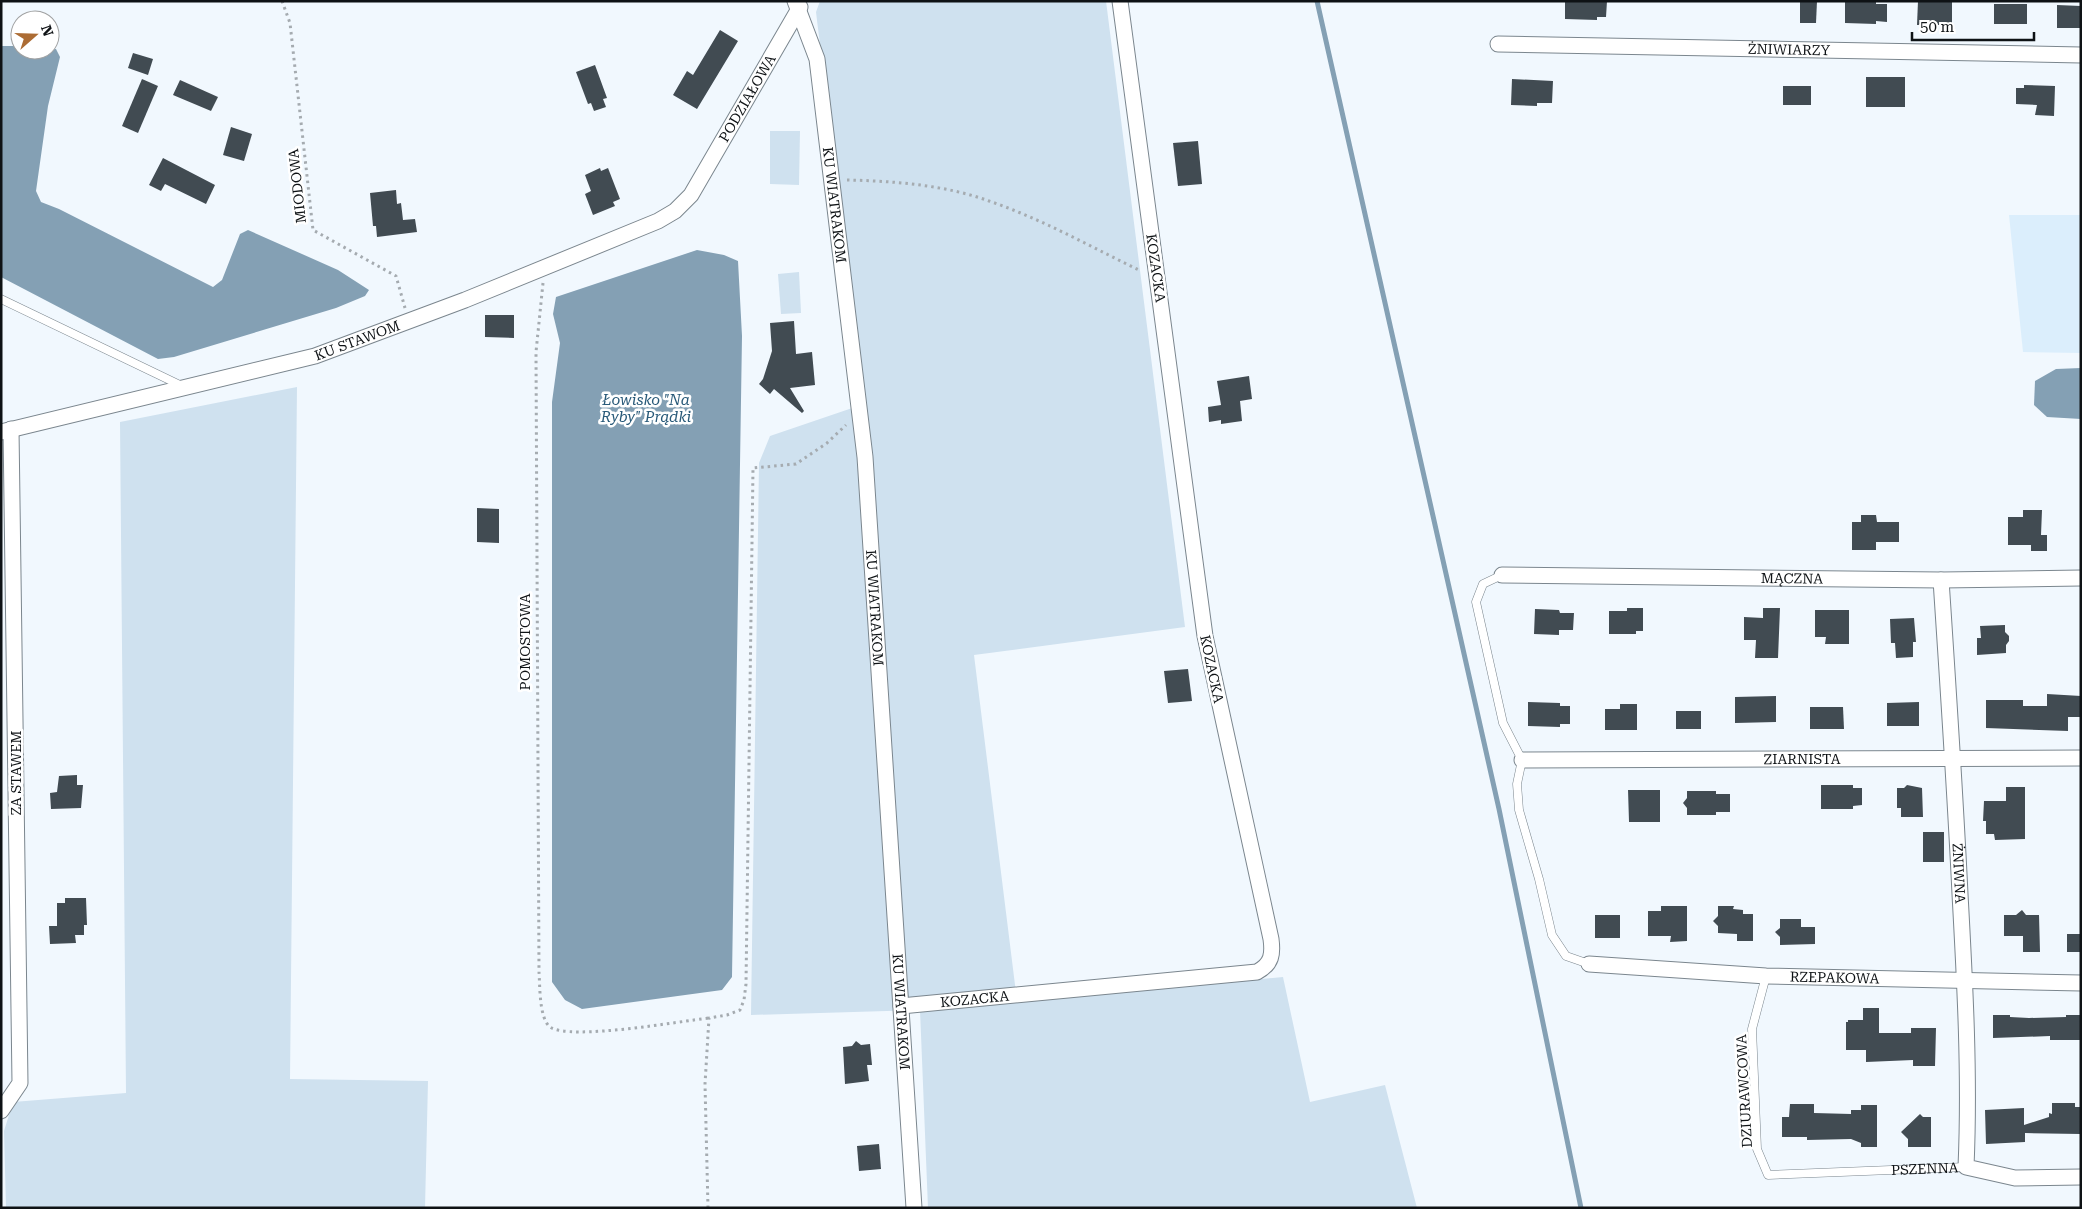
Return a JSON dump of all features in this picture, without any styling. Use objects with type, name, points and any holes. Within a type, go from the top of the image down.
[{"type":"street","name":"KOZACKA","points":[[901,1006],[1257,972],[1268,965],[1271,959],[1271,938],[1205,636],[1120,1]]},
{"type":"street","name":"KU WIATRAKOM","points":[[798,5],[817,59],[865,457],[914,1208]]},
{"type":"street","name":"PODZIAŁOWA","points":[[692,195],[798,5]]},
{"type":"street","name":"ŻNIWIARZY","points":[[1498,44],[2081,56]]},
{"type":"street","name":"KU STAWOM","points":[[6,431],[315,356],[409,321],[658,221],[675,211],[692,195]]},
{"type":"street","name":"ZA STAWEM","points":[[1,1112],[20,1083],[6,431]]},
{"type":"street","name":"MĄCZNA","points":[[1502,575],[1941,580],[2081,578]]},
{"type":"street","name":"ŻNIWNA","points":[[1941,580],[1965,981],[1966,1167]]},
{"type":"street","name":"ZIARNISTA","points":[[1522,760],[2081,758]]},
{"type":"street","name":"RZEPAKOWA","points":[[1589,964],[1766,976],[2081,983]]},
{"type":"street","name":"PSZENNA","points":[[1966,1167],[2015,1178],[2081,1177]]},
{"type":"lane","points":[[1,299],[186,387]]},
{"type":"lane","points":[[1502,575],[1483,584],[1476,602],[1503,723],[1522,760],[1518,784],[1519,810],[1539,879],[1552,935],[1566,956],[1589,964]]},
{"type":"lane","name":"DZIURAWCOWA","points":[[1766,976],[1752,1029],[1757,1149],[1768,1175]]},
{"type":"lane","name":"PSZENNA","points":[[1768,1175],[1966,1167]]},
{"type":"path","name":"MIODOWA","points":[[282,1],[290,23],[314,230],[396,276],[409,321]]},
{"type":"path","points":[[832,180],[887,181],[945,190],[988,200],[1029,217],[1157,278]]},
{"type":"path","name":"POMOSTOWA","points":[[545,267],[536,352],[538,962],[543,1018],[550,1026],[562,1031],[595,1032],[709,1018]]},
{"type":"path","points":[[708,1208],[705,1084],[709,1018],[728,1015],[740,1010],[744,1000],[746,984],[754,468],[796,464],[827,443],[860,413]]},
{"type":"shaded area","points":[[820,1],[1106,1],[1185,627],[974,655],[1017,1001],[1283,977],[1310,1102],[1385,1085],[1417,1208],[928,1208],[920,1010],[751,1015],[759,463],[770,436],[864,404],[816,12]]},
{"type":"shaded area","points":[[770,131],[800,131],[799,185],[770,184]]},
{"type":"shaded area","points":[[2009,215],[2081,215],[2081,353],[2023,352]]},
{"type":"shaded area","points":[[799,272],[801,313],[781,314],[778,274]]},
{"type":"shaded area","points":[[297,387],[290,1079],[428,1081],[425,1208],[6,1208],[4,1131],[13,1102],[126,1093],[120,422]]},
{"type":"water","points":[[1,46],[10,46],[10,60],[59,60],[48,106],[36,191],[41,202],[59,209],[213,287],[222,280],[240,234],[248,230],[338,270],[369,290],[365,296],[336,308],[174,357],[158,359],[1,277]]},
{"type":"water","name":"Łowisko \"Na Ryby\" Prądki","points":[[697,250],[724,255],[738,261],[742,336],[732,977],[722,990],[582,1009],[565,1000],[552,982],[552,402],[560,343],[553,314],[556,297]]},
{"type":"water","points":[[2081,368],[2081,419],[2047,417],[2034,405],[2035,381],[2056,369]]},
{"type":"building","points":[[1565,1],[1607,1],[1606,17],[1597,17],[1597,20],[1565,19]]},
{"type":"building","points":[[1800,1],[1817,1],[1816,23],[1800,23]]},
{"type":"building","points":[[1845,1],[1887,4],[1887,22],[1876,21],[1876,24],[1845,23]]},
{"type":"building","points":[[1918,1],[1952,1],[1952,25],[1917,25]]},
{"type":"building","points":[[1994,4],[2027,4],[2027,24],[1994,24]]},
{"type":"building","points":[[2057,5],[2081,6],[2081,28],[2057,28]]},
{"type":"building","points":[[720,30],[738,41],[697,109],[673,95],[687,71],[693,75]]},
{"type":"building","points":[[133,53],[153,59],[148,75],[128,68]]},
{"type":"building","points":[[595,65],[607,98],[603,99],[606,107],[594,111],[591,103],[588,104],[576,72]]},
{"type":"building","points":[[1866,77],[1905,77],[1905,107],[1866,107]]},
{"type":"building","points":[[142,79],[158,86],[138,133],[122,126]]},
{"type":"building","points":[[1512,79],[1553,81],[1552,103],[1537,103],[1537,106],[1511,105]]},
{"type":"building","points":[[180,80],[218,97],[211,111],[173,95]]},
{"type":"building","points":[[2024,85],[2055,86],[2054,116],[2035,115],[2037,105],[2016,104],[2016,88],[2024,88]]},
{"type":"building","points":[[1783,86],[1811,86],[1811,105],[1783,105]]},
{"type":"building","points":[[231,127],[252,134],[244,161],[223,155]]},
{"type":"building","points":[[1198,141],[1202,184],[1178,186],[1173,143]]},
{"type":"building","points":[[163,158],[215,185],[206,204],[165,184],[161,191],[149,185]]},
{"type":"building","points":[[600,168],[601,171],[608,168],[620,199],[613,202],[615,206],[593,215],[585,194],[591,191],[585,175]]},
{"type":"building","points":[[396,190],[397,204],[401,203],[403,220],[415,219],[417,232],[377,237],[376,226],[373,226],[370,193]]},
{"type":"building","points":[[485,315],[514,315],[514,338],[485,337]]},
{"type":"building","points":[[794,321],[796,354],[812,352],[815,385],[790,388],[804,411],[802,413],[774,389],[770,394],[759,384],[763,379],[772,351],[770,323]]},
{"type":"building","points":[[1249,376],[1252,399],[1240,401],[1242,421],[1221,424],[1221,420],[1209,422],[1208,407],[1221,405],[1217,381]]},
{"type":"building","points":[[477,508],[499,509],[499,543],[477,542]]},
{"type":"building","points":[[2023,510],[2042,510],[2041,535],[2047,535],[2047,551],[2031,551],[2031,545],[2008,545],[2008,517],[2023,517]]},
{"type":"building","points":[[1861,515],[1876,515],[1877,522],[1899,522],[1899,542],[1876,542],[1876,550],[1852,550],[1852,522],[1861,522]]},
{"type":"building","points":[[1627,608],[1643,608],[1643,631],[1636,631],[1636,634],[1609,634],[1609,611],[1627,611]]},
{"type":"building","points":[[1763,608],[1780,608],[1778,658],[1755,658],[1756,640],[1744,640],[1744,617],[1763,618]]},
{"type":"building","points":[[1535,609],[1574,613],[1573,630],[1559,630],[1559,635],[1534,634]]},
{"type":"building","points":[[1815,610],[1849,610],[1849,644],[1825,644],[1826,637],[1815,637]]},
{"type":"building","points":[[1914,618],[1916,642],[1913,642],[1913,657],[1896,658],[1895,643],[1891,643],[1890,619]]},
{"type":"building","points":[[2005,625],[2005,632],[2009,636],[2006,653],[1977,655],[1977,638],[1981,638],[1980,626]]},
{"type":"building","points":[[1188,669],[1192,701],[1168,703],[1164,671]]},
{"type":"building","points":[[2047,694],[2081,696],[2081,717],[2068,717],[2068,731],[1986,728],[1986,700],[2023,700],[2023,706],[2047,706]]},
{"type":"building","points":[[1776,696],[1776,722],[1735,723],[1735,697]]},
{"type":"building","points":[[1528,702],[1560,703],[1560,706],[1570,706],[1570,724],[1560,724],[1560,727],[1528,726]]},
{"type":"building","points":[[1919,702],[1919,726],[1887,726],[1887,703]]},
{"type":"building","points":[[1620,704],[1637,704],[1637,730],[1605,730],[1605,709],[1620,709]]},
{"type":"building","points":[[1810,707],[1843,707],[1844,729],[1810,729]]},
{"type":"building","points":[[1676,711],[1701,711],[1701,729],[1676,729]]},
{"type":"building","points":[[77,775],[77,785],[83,785],[81,808],[51,809],[50,793],[57,792],[59,776]]},
{"type":"building","points":[[1821,785],[1853,785],[1853,788],[1862,788],[1862,805],[1853,806],[1853,809],[1821,809]]},
{"type":"building","points":[[1907,785],[1922,788],[1923,817],[1901,817],[1901,808],[1897,808],[1897,788],[1904,788]]},
{"type":"building","points":[[2006,787],[2025,787],[2025,839],[1995,840],[1994,834],[1986,834],[1986,821],[1983,821],[1984,801],[2006,801]]},
{"type":"building","points":[[1628,790],[1660,790],[1660,822],[1629,822]]},
{"type":"building","points":[[1687,791],[1716,791],[1716,794],[1730,794],[1730,812],[1716,812],[1716,815],[1687,815],[1687,808],[1683,803],[1687,798]]},
{"type":"building","points":[[1923,832],[1944,832],[1944,862],[1923,862]]},
{"type":"building","points":[[65,898],[86,898],[87,925],[84,925],[84,935],[75,935],[76,943],[50,944],[49,926],[57,926],[57,903],[65,903]]},
{"type":"building","points":[[1661,906],[1687,906],[1687,941],[1670,942],[1671,936],[1648,936],[1648,911],[1661,911]]},
{"type":"building","points":[[1718,906],[1734,906],[1733,909],[1743,910],[1743,914],[1753,914],[1753,941],[1737,941],[1737,934],[1718,933],[1718,926],[1713,921],[1718,916]]},
{"type":"building","points":[[2022,910],[2026,915],[2039,915],[2040,952],[2023,952],[2023,936],[2004,936],[2004,915],[2016,915]]},
{"type":"building","points":[[1595,915],[1620,915],[1620,938],[1595,938]]},
{"type":"building","points":[[1780,919],[1801,919],[1801,927],[1815,927],[1815,944],[1780,945],[1780,937],[1775,932],[1780,928]]},
{"type":"building","points":[[2067,934],[2081,934],[2081,952],[2067,952]]},
{"type":"building","points":[[1863,1008],[1879,1008],[1879,1033],[1911,1033],[1911,1028],[1936,1028],[1935,1066],[1913,1066],[1913,1060],[1866,1062],[1866,1050],[1846,1050],[1846,1022],[1848,1020],[1863,1020]]},
{"type":"building","points":[[1993,1015],[2029,1018],[2080,1015],[2081,1040],[2050,1040],[2050,1036],[1993,1038]]},
{"type":"building","points":[[856,1041],[861,1045],[870,1044],[872,1065],[867,1065],[869,1081],[845,1084],[843,1047],[852,1046]]},
{"type":"building","points":[[2052,1103],[2075,1103],[2075,1107],[2081,1107],[2081,1134],[2025,1133],[2025,1142],[1986,1144],[1985,1110],[2024,1108],[2024,1125],[2049,1117],[2049,1113],[2052,1114]]},
{"type":"building","points":[[1790,1104],[1814,1104],[1814,1113],[1851,1114],[1851,1110],[1861,1110],[1861,1105],[1877,1105],[1877,1147],[1861,1147],[1861,1143],[1851,1139],[1807,1140],[1807,1137],[1782,1137],[1782,1117],[1789,1117]]},
{"type":"building","points":[[1920,1114],[1923,1117],[1931,1117],[1931,1147],[1908,1147],[1908,1139],[1901,1132]]},
{"type":"building","points":[[879,1144],[881,1169],[859,1171],[857,1146]]},
{"type":"waterway","points":[[1317,1],[1499,809],[1581,1208]]}]
